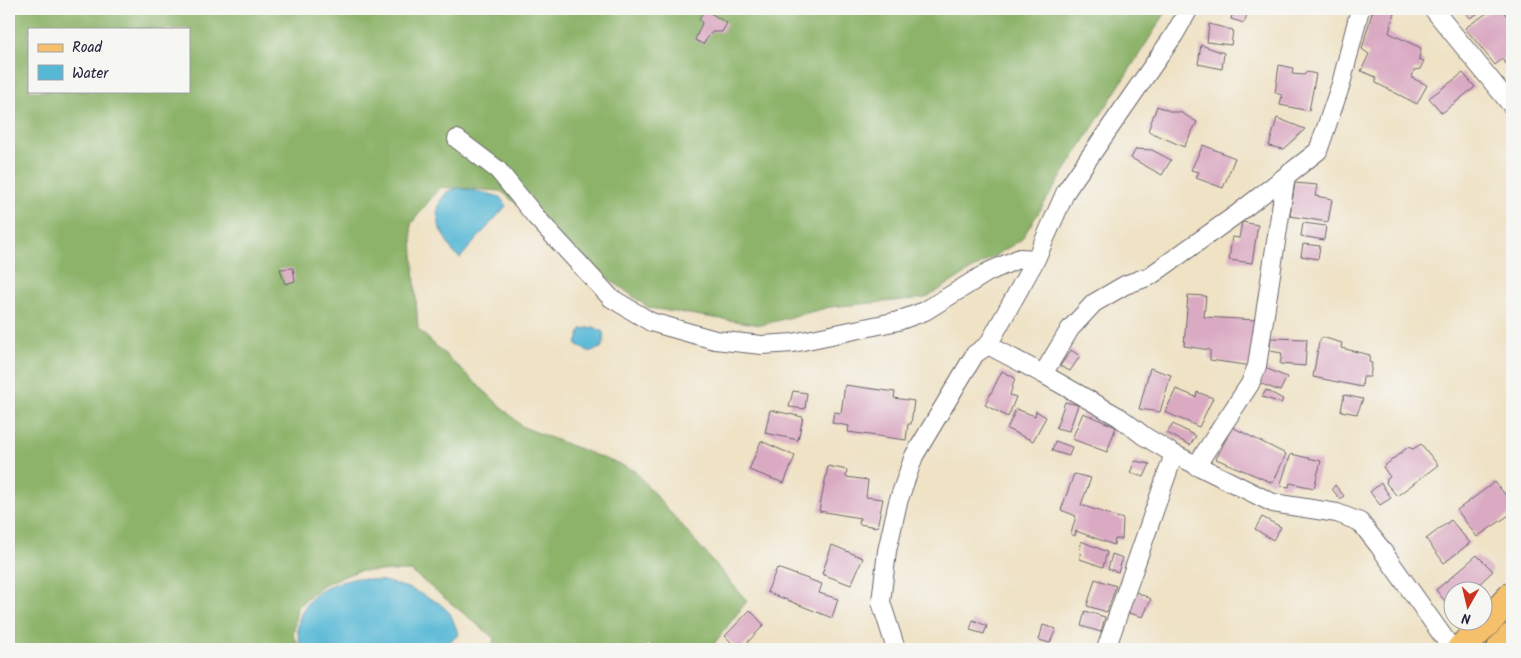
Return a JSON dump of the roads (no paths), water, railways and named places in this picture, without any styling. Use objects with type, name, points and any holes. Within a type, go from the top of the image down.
[{"type":"main road","points":[[1461,649],[1512,596]]},
{"type":"main road","points":[[1501,649],[1512,637]]},
{"type":"street","points":[[896,649],[881,602],[886,551],[898,502],[914,456],[975,354],[988,345],[1036,259],[1066,191],[1174,35],[1189,9]]},
{"type":"street","points":[[1044,374],[1070,329],[1094,303],[1125,285],[1150,276],[1237,214],[1318,151],[1341,84],[1360,9]]},
{"type":"street","points":[[1433,9],[1512,106]]},
{"type":"street","points":[[457,139],[498,170],[536,217],[611,298],[651,322],[715,340],[762,345],[793,343],[898,321],[925,311],[988,272],[1020,258],[1036,259]]},
{"type":"street","points":[[1196,466],[1250,384],[1257,366],[1286,176]]},
{"type":"street","points":[[988,345],[1044,374],[1119,417],[1144,436],[1174,454],[1273,503],[1337,513],[1360,522],[1452,649]]},
{"type":"street","points":[[1106,649],[1174,454]]},
{"type":"water","points":[[459,188],[500,197],[506,206],[460,258],[453,252],[440,229],[437,214],[440,201],[448,191]]},
{"type":"water","points":[[594,327],[603,332],[604,341],[601,348],[588,352],[576,344],[581,329]]},
{"type":"water","points":[[356,578],[384,581],[411,589],[439,603],[450,613],[459,635],[438,649],[303,649],[299,640],[298,622],[305,606],[326,588],[336,583]]}]
